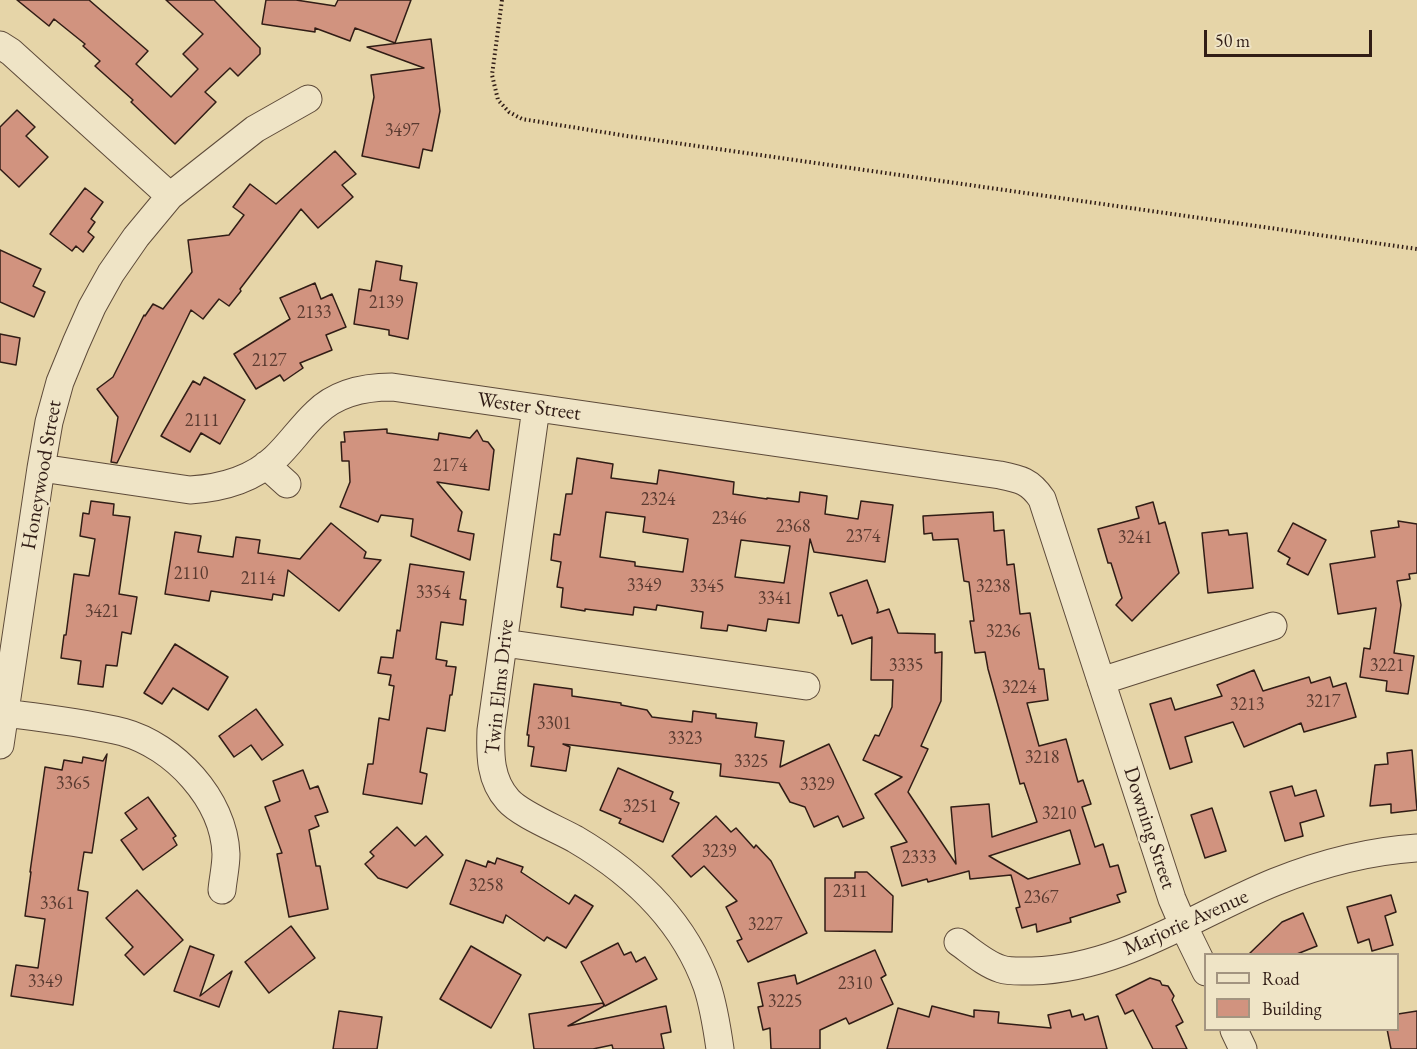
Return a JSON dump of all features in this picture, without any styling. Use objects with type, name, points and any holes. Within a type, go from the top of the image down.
[{"type":"street","points":[[0,45],[12,52],[170,196]]},
{"type":"street","name":"Honeywood Street","points":[[0,745],[2,713],[49,422],[60,382],[92,306],[136,237],[170,196],[255,129],[308,99]]},
{"type":"street","name":"Wester Street","points":[[40,468],[190,490],[211,489],[237,482],[266,465],[317,412],[329,403],[345,394],[361,389],[392,387],[1000,475],[1026,481],[1042,499]]},
{"type":"street","name":"Twin Elms Drive","points":[[536,408],[491,730],[492,769],[508,800],[520,810],[602,856],[651,897],[672,922],[691,951],[706,986],[716,1020],[720,1049]]},
{"type":"street","points":[[266,465],[287,484]]},
{"type":"street","name":"Downing Street","points":[[1042,499],[1172,898],[1204,968]]},
{"type":"street","points":[[1101,681],[1273,626]]},
{"type":"street","points":[[504,643],[806,686]]},
{"type":"street","points":[[2,713],[124,732],[154,745],[175,760],[195,779],[217,812],[226,855],[222,890]]},
{"type":"street","name":"Marjorie Avenue","points":[[958,942],[983,960],[1001,969],[1048,970],[1098,960],[1184,927],[1274,883],[1311,869],[1348,859],[1417,848]]},
{"type":"street","points":[[1235,1031],[1243,1049]]},
{"type":"path","points":[[502,0],[492,75],[498,100],[509,112],[522,119],[639,138],[1417,249]]},
{"type":"building","points":[[17,0],[89,0],[148,51],[136,64],[171,97],[198,69],[183,54],[203,34],[166,0],[214,0],[260,48],[260,54],[238,76],[230,68],[205,92],[216,102],[175,144],[131,102],[133,100],[95,66],[100,61],[83,46],[85,44],[54,19],[49,26]]},
{"type":"building","points":[[266,0],[296,0],[335,6],[338,0],[411,0],[395,43],[355,28],[350,41],[315,28],[315,32],[262,24]]},
{"type":"building","points":[[431,39],[440,111],[432,151],[423,149],[419,168],[362,156],[374,97],[371,75],[424,68],[367,47]]},
{"type":"building","points":[[17,110],[35,127],[26,136],[48,157],[19,187],[0,169],[0,127]]},
{"type":"building","points":[[335,151],[356,174],[342,185],[353,197],[318,228],[301,209],[229,306],[219,299],[203,319],[191,310],[117,463],[111,462],[118,417],[97,389],[113,377],[144,315],[153,304],[163,309],[192,272],[188,240],[229,235],[244,215],[233,207],[250,184],[276,204]]},
{"type":"building","points":[[85,188],[103,202],[91,219],[95,222],[88,232],[94,237],[83,252],[76,246],[72,251],[50,234]]},
{"type":"building","points":[[0,250],[41,269],[33,286],[45,292],[34,317],[0,302]]},
{"type":"building","points":[[376,261],[402,266],[400,280],[417,283],[408,339],[389,335],[389,330],[354,324],[359,289],[371,291]]},
{"type":"building","points":[[315,283],[321,299],[332,294],[346,327],[326,335],[332,350],[300,363],[303,368],[284,381],[280,375],[256,389],[234,354],[290,319],[280,298]]},
{"type":"building","points":[[0,334],[20,338],[16,365],[0,362]]},
{"type":"building","points":[[204,377],[245,400],[220,444],[201,433],[190,452],[161,436],[193,381],[200,385]]},
{"type":"building","points":[[387,429],[387,433],[438,440],[439,433],[470,438],[477,430],[483,441],[488,442],[494,450],[489,490],[437,482],[462,512],[458,531],[474,534],[470,560],[411,536],[413,519],[381,515],[378,522],[340,507],[350,482],[349,461],[342,461],[341,442],[345,442],[344,432]]},
{"type":"building","points":[[577,458],[613,464],[611,478],[657,484],[659,470],[734,482],[733,494],[799,502],[800,492],[827,496],[825,514],[858,519],[861,501],[893,505],[885,562],[814,552],[810,539],[799,623],[768,619],[766,631],[728,625],[727,631],[701,628],[703,612],[657,605],[656,610],[634,607],[633,615],[561,607],[563,588],[557,587],[561,562],[551,560],[554,534],[560,535],[566,494],[572,494]],"holes":[[[606,512],[645,517],[643,532],[688,539],[683,572],[635,566],[635,562],[600,557]],[[741,540],[790,546],[784,583],[735,577]]]},
{"type":"building","points":[[91,501],[114,504],[113,515],[130,517],[119,594],[137,597],[131,634],[122,632],[117,666],[106,665],[103,687],[78,684],[81,661],[61,658],[74,574],[89,576],[95,539],[80,536],[83,513],[89,514]]},
{"type":"building","points":[[1153,502],[1159,524],[1165,522],[1179,573],[1132,621],[1116,605],[1122,598],[1098,529],[1139,518],[1136,507]]},
{"type":"building","points":[[993,512],[994,531],[1004,530],[1007,565],[1014,564],[1020,614],[1030,613],[1039,669],[1044,669],[1048,700],[1027,703],[1039,746],[1066,739],[1078,782],[1083,780],[1091,804],[1082,807],[1095,847],[1103,844],[1110,867],[1118,865],[1126,892],[1117,895],[1120,902],[1070,918],[1071,922],[1037,932],[1036,924],[1022,928],[1016,908],[1020,907],[1011,875],[970,879],[969,871],[902,886],[891,847],[907,842],[875,794],[902,777],[863,760],[875,735],[879,736],[892,707],[893,680],[871,680],[872,637],[852,644],[842,615],[838,616],[830,593],[867,580],[878,610],[877,613],[889,609],[898,633],[935,634],[935,653],[942,652],[941,701],[921,746],[928,749],[908,792],[956,864],[951,807],[989,804],[992,837],[1037,822],[1024,783],[1020,784],[985,652],[975,653],[970,621],[974,621],[969,582],[964,581],[958,539],[933,540],[932,533],[924,534],[923,516]],"holes":[[[1070,830],[1080,864],[1028,879],[989,856]]]},
{"type":"building","points":[[1398,521],[1417,524],[1417,573],[1409,574],[1410,579],[1397,581],[1401,605],[1394,653],[1414,656],[1408,694],[1386,691],[1387,681],[1360,677],[1364,648],[1370,649],[1376,608],[1338,614],[1330,564],[1375,557],[1371,531],[1399,527]]},
{"type":"building","points":[[331,523],[366,552],[364,558],[381,560],[339,611],[288,570],[284,596],[273,594],[272,600],[211,591],[209,601],[165,594],[175,532],[201,536],[198,552],[233,557],[236,537],[260,540],[258,553],[300,559]]},
{"type":"building","points":[[1293,523],[1326,540],[1308,575],[1287,564],[1290,558],[1278,551]]},
{"type":"building","points":[[1228,530],[1229,535],[1247,533],[1253,588],[1208,593],[1202,533]]},
{"type":"building","points":[[410,564],[464,572],[460,599],[466,600],[463,625],[441,622],[436,659],[447,661],[446,666],[456,667],[445,731],[427,728],[420,772],[427,774],[422,804],[363,794],[368,764],[373,764],[379,718],[389,720],[394,686],[389,685],[391,675],[378,673],[381,657],[393,658],[397,630],[400,631]]},
{"type":"building","points":[[175,644],[228,677],[208,710],[173,688],[162,704],[144,693]]},
{"type":"building","points":[[1254,670],[1263,691],[1309,677],[1311,683],[1330,677],[1333,687],[1346,683],[1356,717],[1304,732],[1301,723],[1244,747],[1233,722],[1185,737],[1192,762],[1170,769],[1150,704],[1171,698],[1175,710],[1222,696],[1217,685]]},
{"type":"building","points":[[534,684],[572,689],[572,696],[621,703],[621,705],[647,710],[652,717],[692,722],[693,711],[716,714],[716,718],[757,723],[755,737],[784,741],[780,767],[829,744],[864,818],[843,827],[838,816],[814,827],[805,807],[790,802],[779,783],[720,776],[721,764],[563,744],[570,747],[566,771],[531,766],[534,747],[528,746],[529,735],[527,735]]},
{"type":"building","points":[[256,709],[283,745],[262,760],[251,745],[234,757],[219,736]]},
{"type":"building","points":[[1412,750],[1417,810],[1391,813],[1391,804],[1370,806],[1375,765],[1388,764],[1387,753]]},
{"type":"building","points":[[107,754],[92,853],[84,852],[78,890],[88,892],[73,1005],[11,996],[16,965],[38,968],[45,919],[25,916],[45,767],[62,770],[64,760],[82,763],[83,757],[103,761]]},
{"type":"building","points":[[618,768],[673,792],[670,799],[679,803],[663,842],[619,823],[621,819],[600,810]]},
{"type":"building","points":[[303,770],[310,789],[318,786],[328,812],[315,816],[319,826],[309,830],[316,866],[320,866],[328,909],[289,917],[277,854],[282,853],[265,807],[280,801],[273,781]]},
{"type":"building","points":[[1292,786],[1295,796],[1316,790],[1324,816],[1300,823],[1303,836],[1285,841],[1270,792]]},
{"type":"building","points":[[148,797],[176,836],[173,838],[177,845],[143,870],[121,840],[137,829],[125,813]]},
{"type":"building","points":[[1212,808],[1226,851],[1205,858],[1191,815]]},
{"type":"building","points":[[716,816],[731,832],[736,828],[754,848],[756,845],[771,861],[807,933],[748,962],[737,941],[742,939],[726,907],[737,901],[704,866],[691,877],[672,856]]},
{"type":"building","points":[[397,827],[415,846],[426,836],[443,855],[407,888],[378,878],[365,864],[374,856],[370,852]]},
{"type":"building","points":[[497,858],[523,867],[521,872],[569,904],[575,895],[593,906],[566,948],[547,937],[544,941],[506,915],[503,923],[450,904],[466,860],[486,867],[488,861],[495,864]]},
{"type":"building","points":[[855,872],[867,872],[893,896],[892,932],[825,931],[825,878],[855,878]]},
{"type":"building","points":[[137,890],[183,940],[144,975],[125,955],[133,947],[106,918]]},
{"type":"building","points":[[1391,895],[1396,912],[1385,916],[1393,945],[1372,951],[1369,939],[1358,943],[1347,907]]},
{"type":"building","points":[[1303,913],[1317,946],[1300,953],[1250,953],[1282,922]]},
{"type":"building","points":[[291,926],[315,958],[269,993],[245,962]]},
{"type":"building","points":[[618,943],[624,955],[631,952],[636,962],[645,957],[657,979],[605,1006],[581,962]]},
{"type":"building","points":[[190,946],[214,955],[200,996],[232,971],[219,1007],[174,991]]},
{"type":"building","points":[[471,946],[521,975],[491,1028],[440,999]]},
{"type":"building","points":[[875,950],[886,975],[881,978],[893,1004],[849,1024],[846,1018],[820,1030],[820,1049],[771,1049],[770,1028],[763,1030],[758,1007],[763,1006],[758,983],[795,975],[797,984]]},
{"type":"building","points":[[1150,978],[1168,986],[1174,996],[1172,1000],[1183,1022],[1176,1026],[1187,1049],[1153,1049],[1133,1010],[1125,1014],[1116,995]]},
{"type":"building","points":[[603,1003],[604,1006],[568,1026],[666,1006],[671,1032],[661,1034],[664,1049],[613,1049],[612,1045],[593,1049],[534,1049],[529,1014]]},
{"type":"building","points":[[932,1006],[974,1017],[974,1010],[999,1012],[998,1023],[1051,1028],[1048,1015],[1070,1010],[1072,1017],[1083,1014],[1085,1020],[1098,1016],[1107,1049],[887,1049],[898,1008],[929,1017]]},
{"type":"building","points":[[339,1011],[382,1017],[377,1049],[333,1049]]},
{"type":"building","points":[[1417,1011],[1417,1049],[1391,1049],[1387,1031],[1399,1031],[1399,1014]]}]
